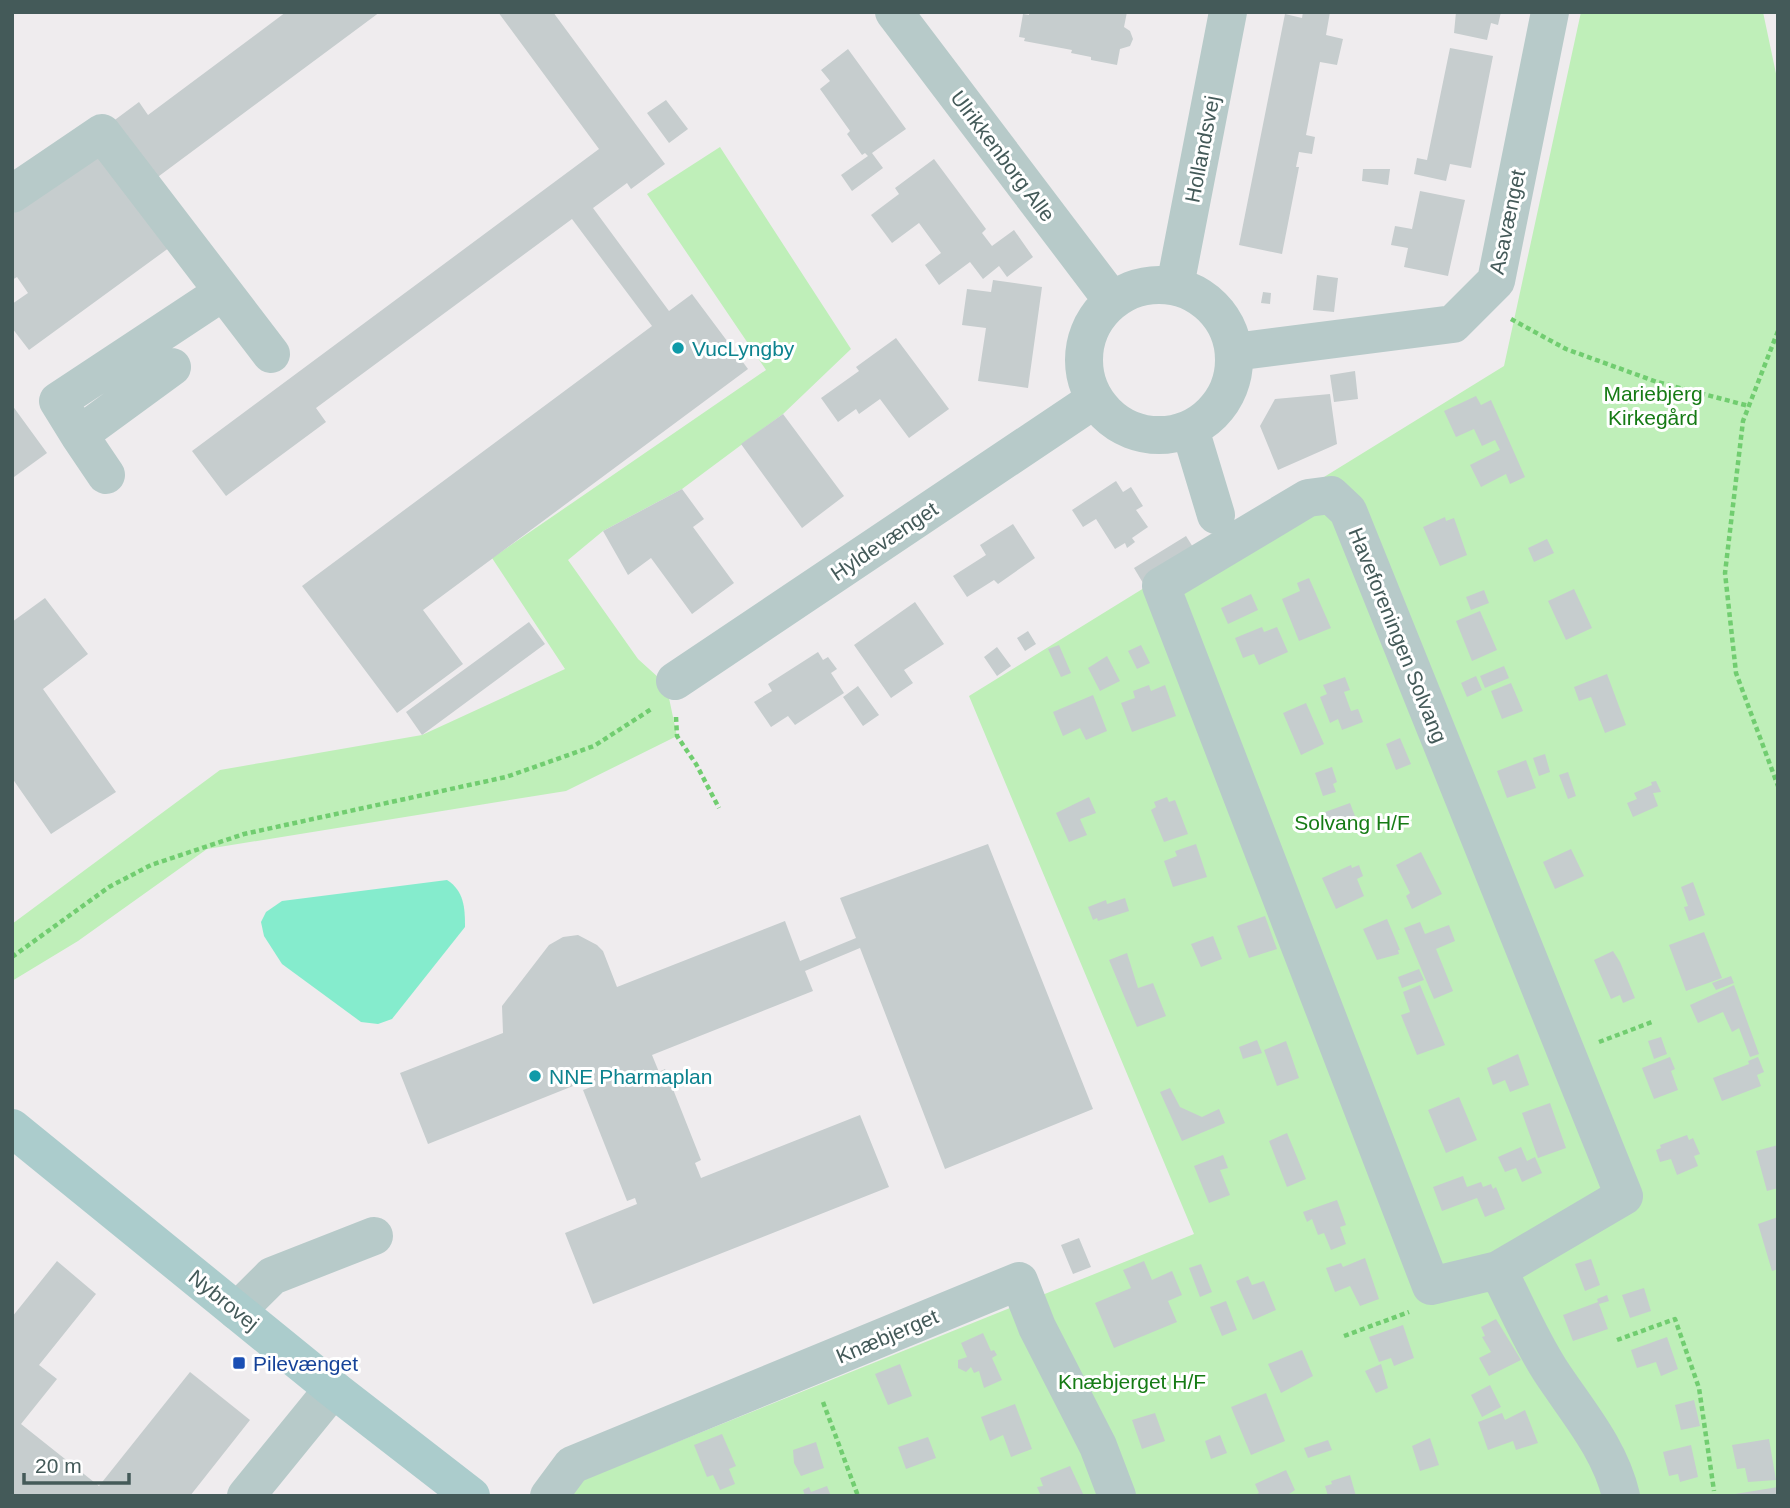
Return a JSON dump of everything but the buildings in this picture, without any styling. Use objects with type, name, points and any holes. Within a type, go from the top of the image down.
[{"type":"main road","name":"Nybrovej","points":[[12,1128],[333,1389],[471,1496]]},
{"type":"street","name":"Ulrikkenborg Alle","points":[[894,12],[1112,300]]},
{"type":"street","name":"Hollandsvej","points":[[1175,286],[1228,12]]},
{"type":"street","name":"Asavænget","points":[[1234,352],[1453,324],[1496,281],[1550,12]]},
{"type":"street","points":[[12,194],[102,133],[271,354]]},
{"type":"street","points":[[1153,284],[1175,286],[1204,299],[1225,322],[1234,352],[1233,375],[1225,397],[1210,416],[1190,429],[1164,436],[1137,432],[1112,420],[1094,400],[1084,374],[1084,346],[1093,321],[1112,300],[1131,289],[1153,284]]},
{"type":"street","points":[[106,475],[58,401],[223,292]]},
{"type":"street","points":[[79,435],[172,367]]},
{"type":"street","name":"Hyldevænget","points":[[675,681],[1094,400]]},
{"type":"street","points":[[1190,429],[1216,515]]},
{"type":"street","name":"Haveforeningen Solvang","points":[[1331,495],[1348,511],[1566,1055],[1624,1196],[1498,1270],[1431,1286],[1161,586],[1308,498],[1331,495]]},
{"type":"street","points":[[237,1311],[272,1276],[374,1236]]},
{"type":"street","points":[[1498,1270],[1549,1368],[1592,1430],[1617,1477],[1621,1496]]},
{"type":"street","name":"Knæbjerget","points":[[549,1496],[572,1465],[1019,1281],[1037,1327],[1098,1446],[1117,1496]]},
{"type":"street","points":[[246,1496],[333,1389]]},
{"type":"path","points":[[1477,300],[1566,349],[1657,382],[1749,406]]},
{"type":"path","points":[[1778,331],[1743,421],[1726,573],[1736,673],[1778,786]]},
{"type":"path","points":[[675,681],[677,736],[696,764],[719,808]]},
{"type":"path","points":[[12,957],[109,887],[151,865],[244,834],[506,777],[594,746],[669,698],[675,681]]},
{"type":"path","points":[[1566,1055],[1652,1022]]},
{"type":"path","points":[[1344,1336],[1429,1305],[1426,1291],[1431,1286]]},
{"type":"path","points":[[1616,1340],[1675,1319],[1699,1388],[1714,1491]]},
{"type":"path","points":[[810,1368],[858,1496]]},
{"type":"green space","name":"Solvang H/F","points":[[1581,12],[1763,12],[1778,83],[1778,1496],[575,1496],[565,1487],[1194,1234],[969,696],[1504,366]]},
{"type":"green space","points":[[720,147],[851,349],[783,414],[682,489],[603,531],[568,560],[638,659],[659,678],[669,698],[677,736],[566,791],[207,849],[78,941],[12,981],[12,924],[220,770],[422,735],[565,669],[492,558],[766,370],[647,194]]},
{"type":"shaded area","points":[[447,880],[460,894],[465,927],[392,1019],[378,1024],[361,1022],[282,964],[264,936],[261,922],[266,912],[282,901]]},
{"type":"place","name":"VucLyngby","points":[[678,348]]},
{"type":"place","name":"NNE Pharmaplan","points":[[535,1076]]},
{"type":"place","name":"Pilevænget","points":[[239,1363]]},
{"type":"park label","name":"Mariebjerg Kirkegård","points":[[1653,405]]},
{"type":"park label","name":"Knæbjerget H/F","points":[[1132,1381]]}]
